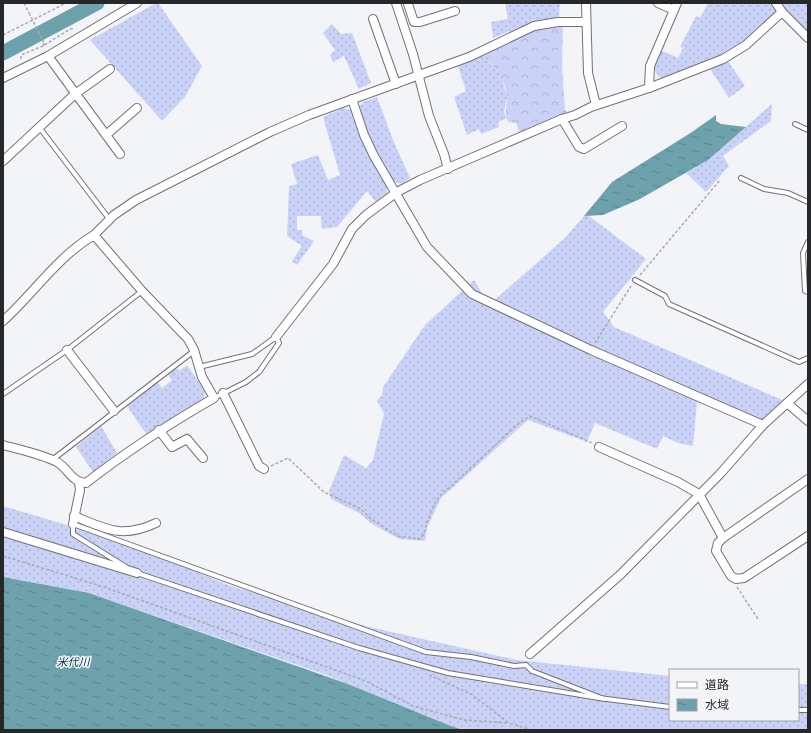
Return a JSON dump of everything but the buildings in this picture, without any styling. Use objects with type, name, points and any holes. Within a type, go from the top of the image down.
[{"type":"street","points":[[3,78],[48,56],[137,3]]},
{"type":"street","points":[[409,3],[414,22],[420,22],[455,11]]},
{"type":"street","points":[[586,3],[585,22],[588,73],[596,105]]},
{"type":"street","points":[[649,88],[650,66],[676,6],[658,3]]},
{"type":"street","points":[[776,3],[782,12],[808,38]]},
{"type":"street","points":[[397,5],[413,54],[429,116],[444,154],[448,169]]},
{"type":"street","points":[[276,337],[333,264],[352,229],[366,215],[397,192],[596,105],[649,88],[723,59],[746,45],[782,12]]},
{"type":"street","points":[[373,19],[396,84]]},
{"type":"street","points":[[3,321],[46,275],[110,220],[136,200],[263,135],[309,115],[469,57],[534,26],[558,22],[585,22]]},
{"type":"street","points":[[48,56],[120,154]]},
{"type":"street","points":[[3,161],[75,94],[110,69]]},
{"type":"street","points":[[352,99],[364,135],[374,156],[397,192],[427,247],[472,294],[591,350],[763,425]]},
{"type":"street","points":[[106,135],[137,108]]},
{"type":"street","points":[[562,119],[579,147],[584,149],[622,126]]},
{"type":"street","points":[[3,445],[58,463],[71,477],[79,482],[86,483],[118,458],[159,430],[214,398],[198,368],[194,350],[178,326],[142,291],[94,235]]},
{"type":"street","points":[[67,350],[114,411]]},
{"type":"street","points":[[530,654],[620,575],[699,494],[763,425],[808,384]]},
{"type":"street","points":[[223,393],[259,466],[264,469]]},
{"type":"street","points":[[787,403],[808,421]]},
{"type":"street","points":[[159,430],[172,447],[187,439],[203,458]]},
{"type":"street","points":[[599,446],[678,482],[699,494],[723,538]]},
{"type":"street","points":[[808,479],[723,538],[718,543],[716,551],[731,576],[736,579],[744,578],[808,536]]},
{"type":"street","points":[[79,482],[80,490],[74,520],[121,532],[141,530],[156,524]]},
{"type":"street","points":[[3,532],[137,574]]},
{"type":"lane","points":[[397,5],[409,3]]},
{"type":"lane","points":[[795,124],[808,130]]},
{"type":"lane","points":[[39,126],[110,220]]},
{"type":"lane","points":[[741,178],[764,189],[788,193],[808,202]]},
{"type":"lane","points":[[808,242],[803,253],[805,291],[808,292]]},
{"type":"lane","points":[[635,280],[665,296],[669,304],[799,362],[808,358]]},
{"type":"lane","points":[[3,394],[67,350],[142,291]]},
{"type":"lane","points":[[198,368],[252,354],[276,337],[279,343],[259,372],[246,382],[214,398]]},
{"type":"lane","points":[[52,461],[114,411],[194,350]]},
{"type":"lane","points":[[604,699],[532,671],[526,665],[514,666],[471,657],[426,652],[74,520],[72,534],[137,574],[410,663],[448,674],[604,699],[669,707]]},
{"type":"path","points":[[24,3],[44,43],[43,46]]},
{"type":"path","points":[[3,35],[66,3]]},
{"type":"path","points":[[20,69],[21,56],[43,46],[70,29],[90,31]]},
{"type":"path","points":[[591,350],[635,280],[720,180]]},
{"type":"path","points":[[264,469],[288,458],[324,492],[360,509],[371,519],[398,536],[420,539],[423,535],[433,508],[442,492],[449,488],[518,424],[530,416],[599,446]]},
{"type":"path","points":[[3,556],[104,587],[366,681],[412,706],[464,720],[509,723],[532,730]]},
{"type":"path","points":[[736,579],[737,588],[758,619]]},
{"type":"path","points":[[428,674],[471,694],[509,723]]},
{"type":"green space","points":[[158,3],[202,66],[185,97],[162,121],[90,40]]},
{"type":"green space","points":[[505,3],[560,3],[559,17],[535,21],[493,38],[491,22],[508,19]]},
{"type":"green space","points":[[708,3],[808,3],[808,42],[781,16],[745,49],[737,44],[719,56],[661,78],[654,68],[660,50],[678,58],[683,48],[680,47],[696,16],[700,18]]},
{"type":"green space","points":[[332,24],[341,34],[352,33],[371,83],[359,89],[344,56],[333,62],[330,55],[335,50],[323,33]]},
{"type":"green space","points":[[563,26],[562,65],[565,110],[569,114],[521,136],[516,123],[508,122],[506,112],[507,96],[502,79],[498,71],[484,55],[515,38],[538,29]]},
{"type":"green space","points":[[484,55],[501,75],[507,97],[504,112],[507,118],[498,122],[499,127],[481,134],[479,129],[467,135],[454,97],[466,91],[458,66]]},
{"type":"green space","points":[[728,61],[745,86],[729,98],[710,69]]},
{"type":"green space","points":[[377,97],[393,140],[410,178],[402,184],[393,181],[366,130],[358,108],[363,102]]},
{"type":"green space","points":[[772,104],[771,121],[723,156],[729,166],[706,192],[686,173],[708,160]]},
{"type":"green space","points":[[344,108],[351,110],[358,133],[387,184],[387,193],[376,202],[367,191],[337,227],[322,229],[321,216],[297,216],[297,230],[302,230],[302,235],[314,241],[297,265],[292,261],[302,246],[287,236],[289,186],[297,184],[291,164],[318,155],[328,180],[340,175],[323,117]]},
{"type":"green space","points":[[584,216],[589,216],[646,259],[603,312],[614,327],[787,402],[760,423],[697,402],[693,446],[678,443],[663,436],[657,449],[595,423],[587,442],[528,420],[441,498],[427,528],[425,541],[399,539],[372,524],[359,513],[331,499],[329,491],[344,455],[366,468],[373,460],[384,414],[377,400],[382,395],[383,387],[425,325],[474,280],[489,305],[565,238]]},
{"type":"green space","points":[[187,365],[205,391],[204,399],[146,434],[125,403],[156,380],[162,388],[172,380],[166,372],[175,366],[179,371]]},
{"type":"green space","points":[[101,426],[117,453],[93,472],[76,447]]},
{"type":"green space","points":[[3,506],[77,528],[177,564],[231,586],[369,627],[517,660],[669,676],[669,721],[799,721],[799,684],[808,684],[808,730],[465,730],[451,726],[326,675],[89,593],[3,577]]},
{"type":"water","points":[[716,115],[716,121],[721,124],[746,127],[708,160],[640,199],[603,215],[584,216],[612,182],[692,132]]},
{"type":"water","name":"米代川","points":[[3,577],[89,593],[348,684],[464,730],[3,730]]},
{"type":"waterway","points":[[3,53],[97,3]]}]
